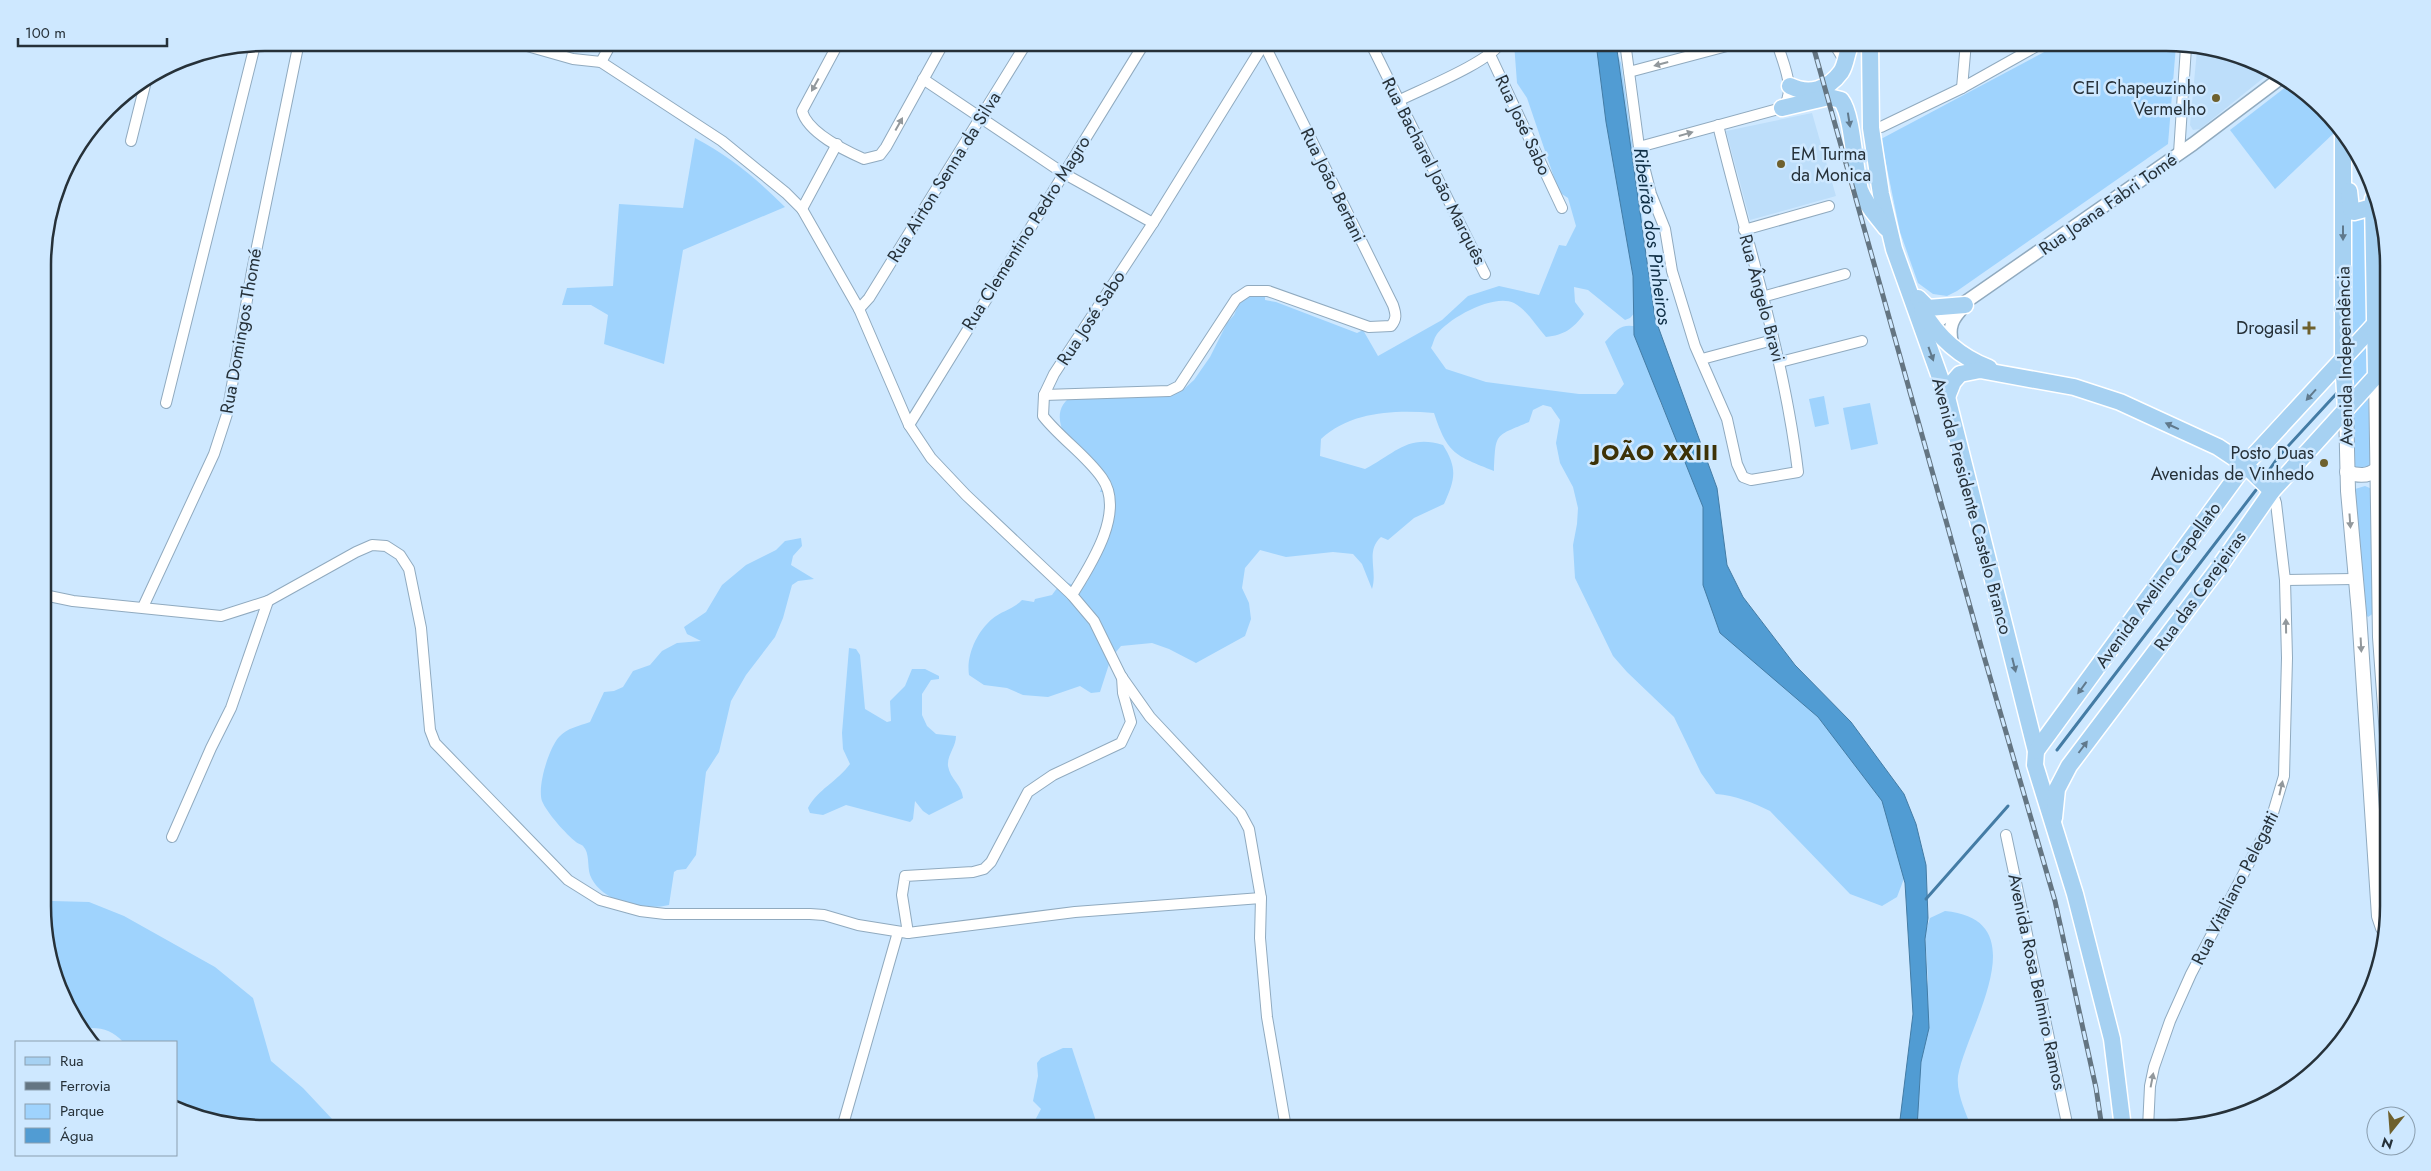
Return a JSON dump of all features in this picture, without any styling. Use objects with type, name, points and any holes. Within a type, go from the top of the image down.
[{"type":"main road","points":[[1790,86],[1806,92],[1819,90],[1841,72],[1849,51]]},
{"type":"main road","name":"Avenida Presidente Castelo Branco","points":[[1870,51],[1871,128],[1881,194],[1890,234],[1911,291],[1917,317],[1947,398],[2048,810],[2054,823],[2075,894],[2112,1039],[2122,1120]]},
{"type":"main road","points":[[1782,108],[1829,97],[1841,100],[1847,111],[1854,160],[1861,191],[1866,202],[1890,234]]},
{"type":"main road","name":"Avenida Independência","points":[[2343,145],[2343,358],[2347,472],[2354,579],[2359,613],[2379,917]]},
{"type":"main road","points":[[2343,168],[2349,190],[2351,209],[2358,212],[2370,205]]},
{"type":"main road","name":"Avenida Independência","points":[[2374,216],[2380,303]]},
{"type":"main road","points":[[1911,291],[1928,308],[1964,305]]},
{"type":"main road","points":[[1911,291],[1931,326],[1953,348],[1976,363],[2001,372]]},
{"type":"main road","points":[[1917,317],[1926,325],[1931,326]]},
{"type":"main road","name":"Avenida Avelino Capellato","points":[[2037,766],[2245,465],[2380,318]]},
{"type":"main road","points":[[1947,398],[1953,382],[1960,374],[1980,370],[2001,372],[2074,387],[2120,402],[2218,447],[2245,465],[2272,491]]},
{"type":"main road","name":"Rua das Cerejeiras","points":[[2054,823],[2057,789],[2069,766],[2217,570],[2272,491],[2380,372]]},
{"type":"main road","points":[[2347,472],[2358,476],[2372,474],[2380,468]]},
{"type":"main road","name":"Avenida Independência","points":[[2380,477],[2378,488],[2380,518]]},
{"type":"main road","points":[[2348,491],[2356,486],[2370,484],[2378,488]]},
{"type":"main road","points":[[2359,613],[2365,623],[2370,624],[2374,620],[2379,597]]},
{"type":"main road","points":[[2379,597],[2380,614]]},
{"type":"main road","points":[[2037,766],[2052,770],[2061,770],[2069,766]]},
{"type":"street","name":"Rua Domingos Thomé","points":[[143,607],[214,454],[227,414],[252,271],[297,51]]},
{"type":"street","points":[[545,51],[573,59],[601,62],[722,141],[786,193],[802,209],[859,309],[909,425],[931,458],[966,495],[1072,595],[1094,621],[1121,676],[1150,717],[1242,814],[1249,829],[1261,898],[1260,938],[1267,1017],[1285,1120]]},
{"type":"street","points":[[601,62],[607,51]]},
{"type":"street","points":[[834,51],[802,111],[807,124],[836,144],[864,159],[880,155],[939,51]]},
{"type":"street","name":"Rua Airton Senna da Silva","points":[[859,309],[869,298],[1021,51]]},
{"type":"street","name":"Rua Clementino Pedro Magro","points":[[909,425],[1139,51]]},
{"type":"street","name":"Rua José Sabo","points":[[1044,396],[1054,374],[1153,223],[1259,51]]},
{"type":"street","name":"Rua João Bertani","points":[[1044,396],[1170,392],[1179,386],[1236,299],[1248,291],[1268,291],[1370,327],[1391,326],[1396,317],[1393,305],[1268,51]]},
{"type":"street","name":"Rua Bacharel João Marquês","points":[[1374,51],[1485,274]]},
{"type":"street","name":"Rua José Sabo","points":[[1488,51],[1562,208]]},
{"type":"street","points":[[1398,101],[1494,51]]},
{"type":"street","points":[[1626,51],[1639,147],[1651,194],[1665,229],[1672,271],[1695,346],[1702,359],[1773,340]]},
{"type":"street","points":[[1629,72],[1708,51]]},
{"type":"street","points":[[1639,147],[1782,108],[1788,99],[1790,86],[1779,51]]},
{"type":"street","points":[[1838,51],[1845,62]]},
{"type":"street","points":[[1962,88],[1965,51]]},
{"type":"street","points":[[1871,128],[1881,127],[1962,88],[2028,51]]},
{"type":"street","points":[[166,403],[253,52]]},
{"type":"street","points":[[2180,153],[2186,52]]},
{"type":"street","points":[[923,79],[1063,173],[1153,223]]},
{"type":"street","name":"Rua Joana Fabri Tomé","points":[[1931,326],[1964,305],[2180,153],[2276,82]]},
{"type":"street","points":[[130,141],[144,88]]},
{"type":"street","name":"Rua Ângelo Bravi","points":[[1702,359],[1727,419],[1737,464],[1743,477],[1751,480],[1798,472],[1792,419],[1780,362],[1718,125]]},
{"type":"street","points":[[802,209],[836,144]]},
{"type":"street","points":[[1744,230],[1829,206]]},
{"type":"street","points":[[1762,298],[1846,274]]},
{"type":"street","points":[[1953,348],[1950,327],[1952,320],[1964,305]]},
{"type":"street","points":[[1780,362],[1862,341]]},
{"type":"street","points":[[1044,396],[1043,416],[1102,478],[1110,500],[1109,516],[1095,558],[1072,595]]},
{"type":"street","name":"Rua Vitaliano Pelegatti","points":[[2148,1120],[2150,1086],[2154,1067],[2170,1021],[2196,966],[2270,823],[2284,776],[2286,742],[2285,580],[2276,503],[2272,491]]},
{"type":"street","points":[[2257,512],[2278,518]]},
{"type":"street","points":[[51,596],[73,601],[221,616],[268,601],[372,545],[386,546],[400,555],[410,569],[421,628],[430,730],[435,743],[568,880],[592,895],[640,911],[657,913],[824,915],[858,925],[903,932],[1075,912],[1261,898]]},
{"type":"street","points":[[2285,580],[2354,579]]},
{"type":"street","points":[[172,837],[211,748],[231,708],[268,601]]},
{"type":"street","points":[[844,1120],[903,932],[902,895],[905,876],[973,872],[984,869],[991,862],[1028,792],[1053,775],[1121,742],[1131,722],[1123,693],[1121,676]]},
{"type":"street","name":"Avenida Rosa Belmiro Ramos","points":[[2006,835],[2066,1120]]},
{"type":"shaded area","name":"CEI Chapeuzinho Vermelho","points":[[2197,53],[2235,63],[2266,76],[2200,129],[2193,130],[2190,125]]},
{"type":"shaded area","name":"EM Turma da Monica","points":[[1812,113],[1836,196],[1750,220],[1726,131]]},
{"type":"green space","points":[[1515,51],[1616,51],[1621,63],[1643,222],[1644,303],[1630,318],[1625,320],[1588,290],[1574,287],[1575,302],[1584,314],[1568,330],[1558,335],[1546,337],[1519,306],[1505,301],[1495,301],[1473,309],[1451,321],[1437,334],[1431,348],[1446,369],[1486,382],[1579,394],[1616,394],[1624,384],[1605,342],[1614,332],[1622,327],[1632,326],[1645,329],[1660,402],[1709,510],[1728,595],[1889,778],[1908,868],[1897,897],[1882,906],[1850,894],[1770,811],[1750,802],[1716,794],[1701,773],[1674,717],[1613,656],[1575,578],[1573,545],[1578,508],[1573,487],[1560,463],[1556,443],[1560,420],[1551,407],[1543,405],[1533,410],[1529,422],[1503,434],[1499,438],[1495,449],[1494,471],[1470,461],[1455,452],[1444,438],[1434,413],[1374,414],[1346,423],[1321,439],[1320,456],[1365,469],[1402,447],[1420,442],[1443,445],[1451,461],[1453,474],[1451,488],[1444,504],[1414,518],[1388,540],[1381,537],[1376,543],[1373,555],[1374,575],[1372,589],[1362,564],[1353,554],[1333,552],[1286,557],[1260,550],[1245,568],[1242,588],[1249,603],[1251,619],[1245,636],[1196,663],[1169,649],[1152,643],[1121,646],[1111,658],[1100,692],[1091,693],[1080,686],[1048,697],[1023,695],[1007,688],[984,685],[969,675],[971,652],[977,637],[987,624],[996,616],[1022,600],[1034,602],[1035,599],[1052,595],[1063,580],[1078,586],[1087,582],[1109,535],[1108,492],[1100,492],[1103,484],[1075,451],[1061,427],[1060,415],[1064,404],[1075,394],[1162,393],[1184,389],[1194,380],[1210,357],[1227,323],[1246,294],[1265,296],[1265,300],[1276,302],[1357,333],[1363,330],[1378,356],[1442,320],[1468,296],[1499,286],[1539,295],[1559,245],[1566,246],[1576,226],[1568,198],[1559,192],[1527,98],[1517,83]]},
{"type":"green space","points":[[2046,51],[2175,52],[2168,144],[1957,291],[1947,296],[1933,294],[1918,283],[1900,232],[1881,139]]},
{"type":"green space","points":[[2285,87],[2307,104],[2334,133],[2275,189],[2230,130]]},
{"type":"green space","points":[[695,138],[743,169],[785,207],[683,250],[664,364],[604,344],[608,315],[591,305],[562,305],[567,288],[613,286],[619,204],[683,208]]},
{"type":"green space","points":[[2369,214],[2369,321],[2353,338],[2351,336],[2351,216]]},
{"type":"green space","points":[[2367,347],[2368,375],[2352,392],[2351,363]]},
{"type":"green space","points":[[1824,396],[1829,424],[1815,427],[1809,399]]},
{"type":"green space","points":[[2368,397],[2372,463],[2369,468],[2351,468],[2351,415]]},
{"type":"green space","points":[[1870,403],[1878,444],[1851,450],[1843,408]]},
{"type":"green space","points":[[2365,486],[2372,489],[2374,613],[2368,617],[2366,615],[2353,493],[2355,489]]},
{"type":"green space","points":[[801,538],[802,546],[793,556],[791,565],[814,579],[798,581],[792,585],[783,618],[775,637],[746,675],[731,701],[719,752],[706,772],[696,855],[686,869],[674,872],[669,905],[659,907],[636,906],[613,898],[596,885],[590,875],[588,856],[583,846],[562,829],[542,801],[541,786],[545,768],[555,742],[566,731],[590,722],[604,692],[614,691],[623,687],[633,671],[650,665],[662,651],[677,643],[701,641],[687,634],[684,627],[706,612],[722,585],[746,565],[776,550],[785,541]]},
{"type":"green space","points":[[849,648],[856,649],[860,655],[865,709],[887,722],[891,721],[890,701],[905,686],[912,669],[925,669],[939,676],[939,679],[931,680],[922,694],[922,715],[927,726],[936,734],[956,736],[948,766],[951,775],[961,789],[963,798],[929,815],[915,801],[913,819],[910,822],[846,805],[823,815],[810,813],[808,808],[812,802],[850,764],[843,749],[842,733]]},
{"type":"green space","points":[[51,895],[52,901],[89,902],[124,916],[215,967],[253,998],[271,1061],[303,1088],[333,1120],[237,1118],[196,1108],[178,1101],[178,1041],[122,1041],[109,1031],[89,1028],[73,1001],[63,975],[55,948]]},
{"type":"green space","points":[[1945,911],[1973,919],[1988,934],[1993,955],[1990,979],[1958,1076],[1960,1096],[1968,1120],[1902,1120],[1915,1080],[1928,980],[1925,933],[1930,918]]},
{"type":"green space","points":[[1063,1048],[1072,1048],[1095,1120],[1035,1120],[1041,1109],[1033,1101],[1038,1076],[1037,1063],[1041,1058]]},
{"type":"water","points":[[1597,51],[1617,51],[1655,318],[1717,488],[1727,565],[1743,597],[1795,665],[1851,722],[1904,794],[1916,824],[1926,865],[1928,918],[1925,939],[1929,1028],[1921,1062],[1917,1120],[1900,1120],[1913,1014],[1905,883],[1882,801],[1818,717],[1720,633],[1703,585],[1703,507],[1634,335],[1633,276],[1606,122]]},
{"type":"waterway","points":[[2267,473],[2279,456],[2337,393]]},
{"type":"waterway","points":[[2057,750],[2256,490]]},
{"type":"waterway","points":[[1926,899],[2008,806]]},
{"type":"railway","points":[[1815,51],[1983,653],[2055,901],[2096,1088],[2101,1120]]},
{"type":"place","name":"CEI Chapeuzinho Vermelho","points":[[2216,98]]},
{"type":"place","name":"EM Turma da Monica","points":[[1781,164]]},
{"type":"place","name":"Drogasil","points":[[2309,328]]},
{"type":"place","name":"Posto Duas Avenidas de Vinhedo","points":[[2324,463]]},
{"type":"district","name":"JOÃO XXIII","points":[[1656,452]]},
{"type":"water label","name":"Ribeirão dos Pinheiros","points":[[1653,236]]}]
